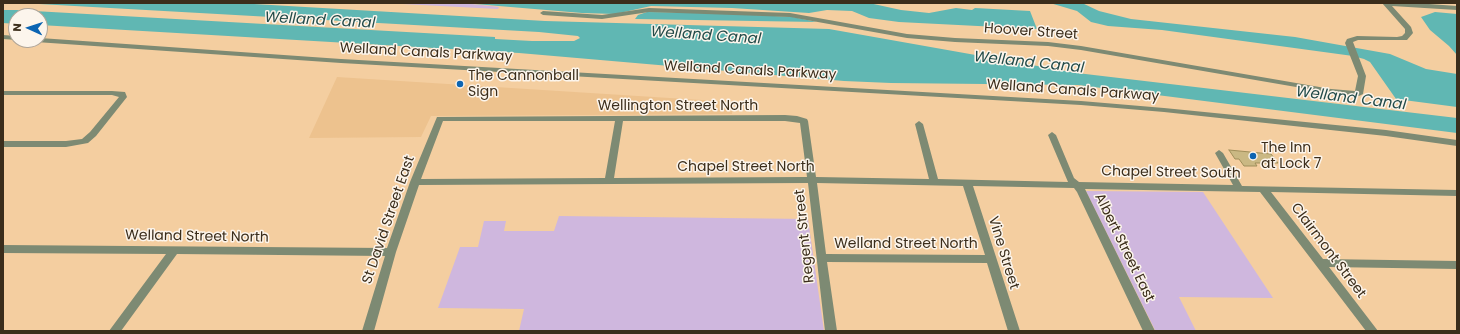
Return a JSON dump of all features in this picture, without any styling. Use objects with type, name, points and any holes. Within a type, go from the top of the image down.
[{"type":"street","points":[[1385,3],[1457,8]]},
{"type":"street","name":"Hoover Street","points":[[543,13],[602,17],[649,10],[684,10],[790,15],[908,36],[955,40],[1048,44],[1081,48],[1331,92],[1358,94],[1362,76],[1350,46],[1350,41],[1357,38],[1398,39],[1408,36],[1409,33],[1408,29],[1385,3]]},
{"type":"street","name":"Welland Canals Parkway","points":[[48,41],[334,61],[1081,103],[1401,134],[1457,143]]},
{"type":"street","points":[[3,93],[112,93],[122,94],[123,97],[93,134],[85,141],[66,144],[3,144]]},
{"type":"street","name":"Wellington Street North","points":[[440,119],[797,119]]},
{"type":"street","name":"St David Street East","points":[[368,331],[391,252],[415,182],[440,119]]},
{"type":"street","name":"Regent Street","points":[[797,119],[804,122],[805,125],[813,180],[830,331]]},
{"type":"street","points":[[609,181],[619,120]]},
{"type":"street","points":[[919,124],[934,182]]},
{"type":"street","name":"Albert Street East","points":[[1052,135],[1070,178],[1077,185],[1149,331]]},
{"type":"street","points":[[1219,153],[1239,188]]},
{"type":"street","name":"Chapel Street North","points":[[415,182],[813,180],[1077,185]]},
{"type":"street","name":"Vine Street","points":[[967,183],[1014,331]]},
{"type":"street","name":"Chapel Street South","points":[[1077,185],[1457,193]]},
{"type":"street","name":"Clairmont Street","points":[[1263,189],[1372,331]]},
{"type":"street","name":"Welland Street North","points":[[3,249],[391,252]]},
{"type":"street","points":[[115,331],[174,250]]},
{"type":"street","name":"Welland Street North","points":[[822,258],[990,259]]},
{"type":"street","points":[[1320,263],[1457,265]]},
{"type":"shaded area","points":[[383,3],[463,3],[499,7],[498,9]]},
{"type":"shaded area","points":[[337,77],[733,102],[732,114],[431,116],[421,137],[309,138]]},
{"type":"shaded area","points":[[1086,191],[1203,192],[1273,298],[1179,297],[1196,331],[1155,330]]},
{"type":"shaded area","points":[[559,216],[808,219],[824,331],[519,331],[524,309],[438,308],[460,247],[478,247],[484,221],[506,221],[504,231],[554,231]]},
{"type":"water","name":"Welland Canal","points":[[21,3],[254,4],[545,21],[829,29],[1077,73],[1457,118],[1457,133],[1078,85],[844,81],[519,53],[48,25],[48,12],[495,37],[495,39],[532,41],[574,41],[580,38],[578,36],[539,32]]},
{"type":"water","points":[[463,3],[869,3],[901,10],[929,13],[956,8],[972,10],[975,8],[1030,11],[1037,29],[899,22],[869,18],[852,11],[827,10],[809,13],[732,8],[651,6],[615,14],[582,13]]},
{"type":"water","points":[[1050,3],[1082,3],[1099,11],[1131,19],[1295,37],[1390,54],[1426,69],[1457,74],[1457,107],[1396,99],[1370,62],[1353,56],[1162,30],[1108,26],[1091,22],[1077,11]]},
{"type":"water","points":[[3,10],[8,10],[8,23],[3,23]]},
{"type":"water","points":[[647,12],[717,13],[793,17],[817,22],[635,19],[638,15]]},
{"type":"water","points":[[1435,12],[1457,14],[1457,55],[1430,30],[1421,17]]},
{"type":"building","name":"The Inn at Lock 7","points":[[1229,150],[1271,154],[1278,163],[1255,163],[1257,166],[1244,166],[1239,159],[1235,159]]},
{"type":"place","name":"The Cannonball Sign","points":[[460,84]]},
{"type":"place","name":"The Inn at Lock 7","points":[[1253,156]]}]
